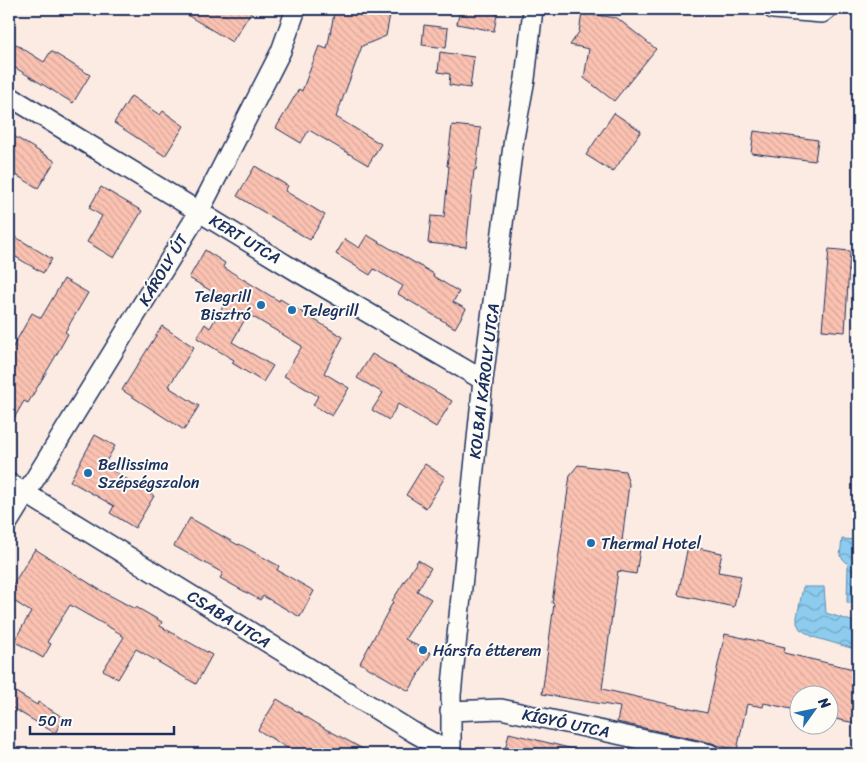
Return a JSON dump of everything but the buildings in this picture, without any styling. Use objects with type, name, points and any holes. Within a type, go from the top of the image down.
[{"type":"street","name":"KÁROLY ÚT","points":[[9,521],[199,212],[281,51],[296,9]]},
{"type":"street","name":"KOLBAI KÁROLY UTCA","points":[[451,754],[450,711],[483,380],[514,138],[525,79],[534,9]]},
{"type":"street","points":[[773,9],[822,13],[827,9]]},
{"type":"street","name":"KERT UTCA","points":[[9,96],[298,272],[483,380]]},
{"type":"street","name":"CSABA UTCA","points":[[9,483],[412,732],[451,754]]},
{"type":"street","name":"KÍGYÓ UTCA","points":[[450,711],[501,709],[710,754]]},
{"type":"water","points":[[842,539],[858,540],[858,605],[847,602],[848,564],[840,556]]},
{"type":"water","points":[[803,587],[824,587],[826,613],[858,623],[858,650],[813,637],[800,629],[797,617]]},
{"type":"place","name":"Telegrill Bisztró","points":[[261,305]]},
{"type":"place","name":"Telegrill","points":[[292,310]]},
{"type":"place","name":"Bellissima Szépségszalon","points":[[88,473]]},
{"type":"place","name":"Thermal Hotel","points":[[591,543]]},
{"type":"place","name":"Hársfa étterem","points":[[423,650]]}]
